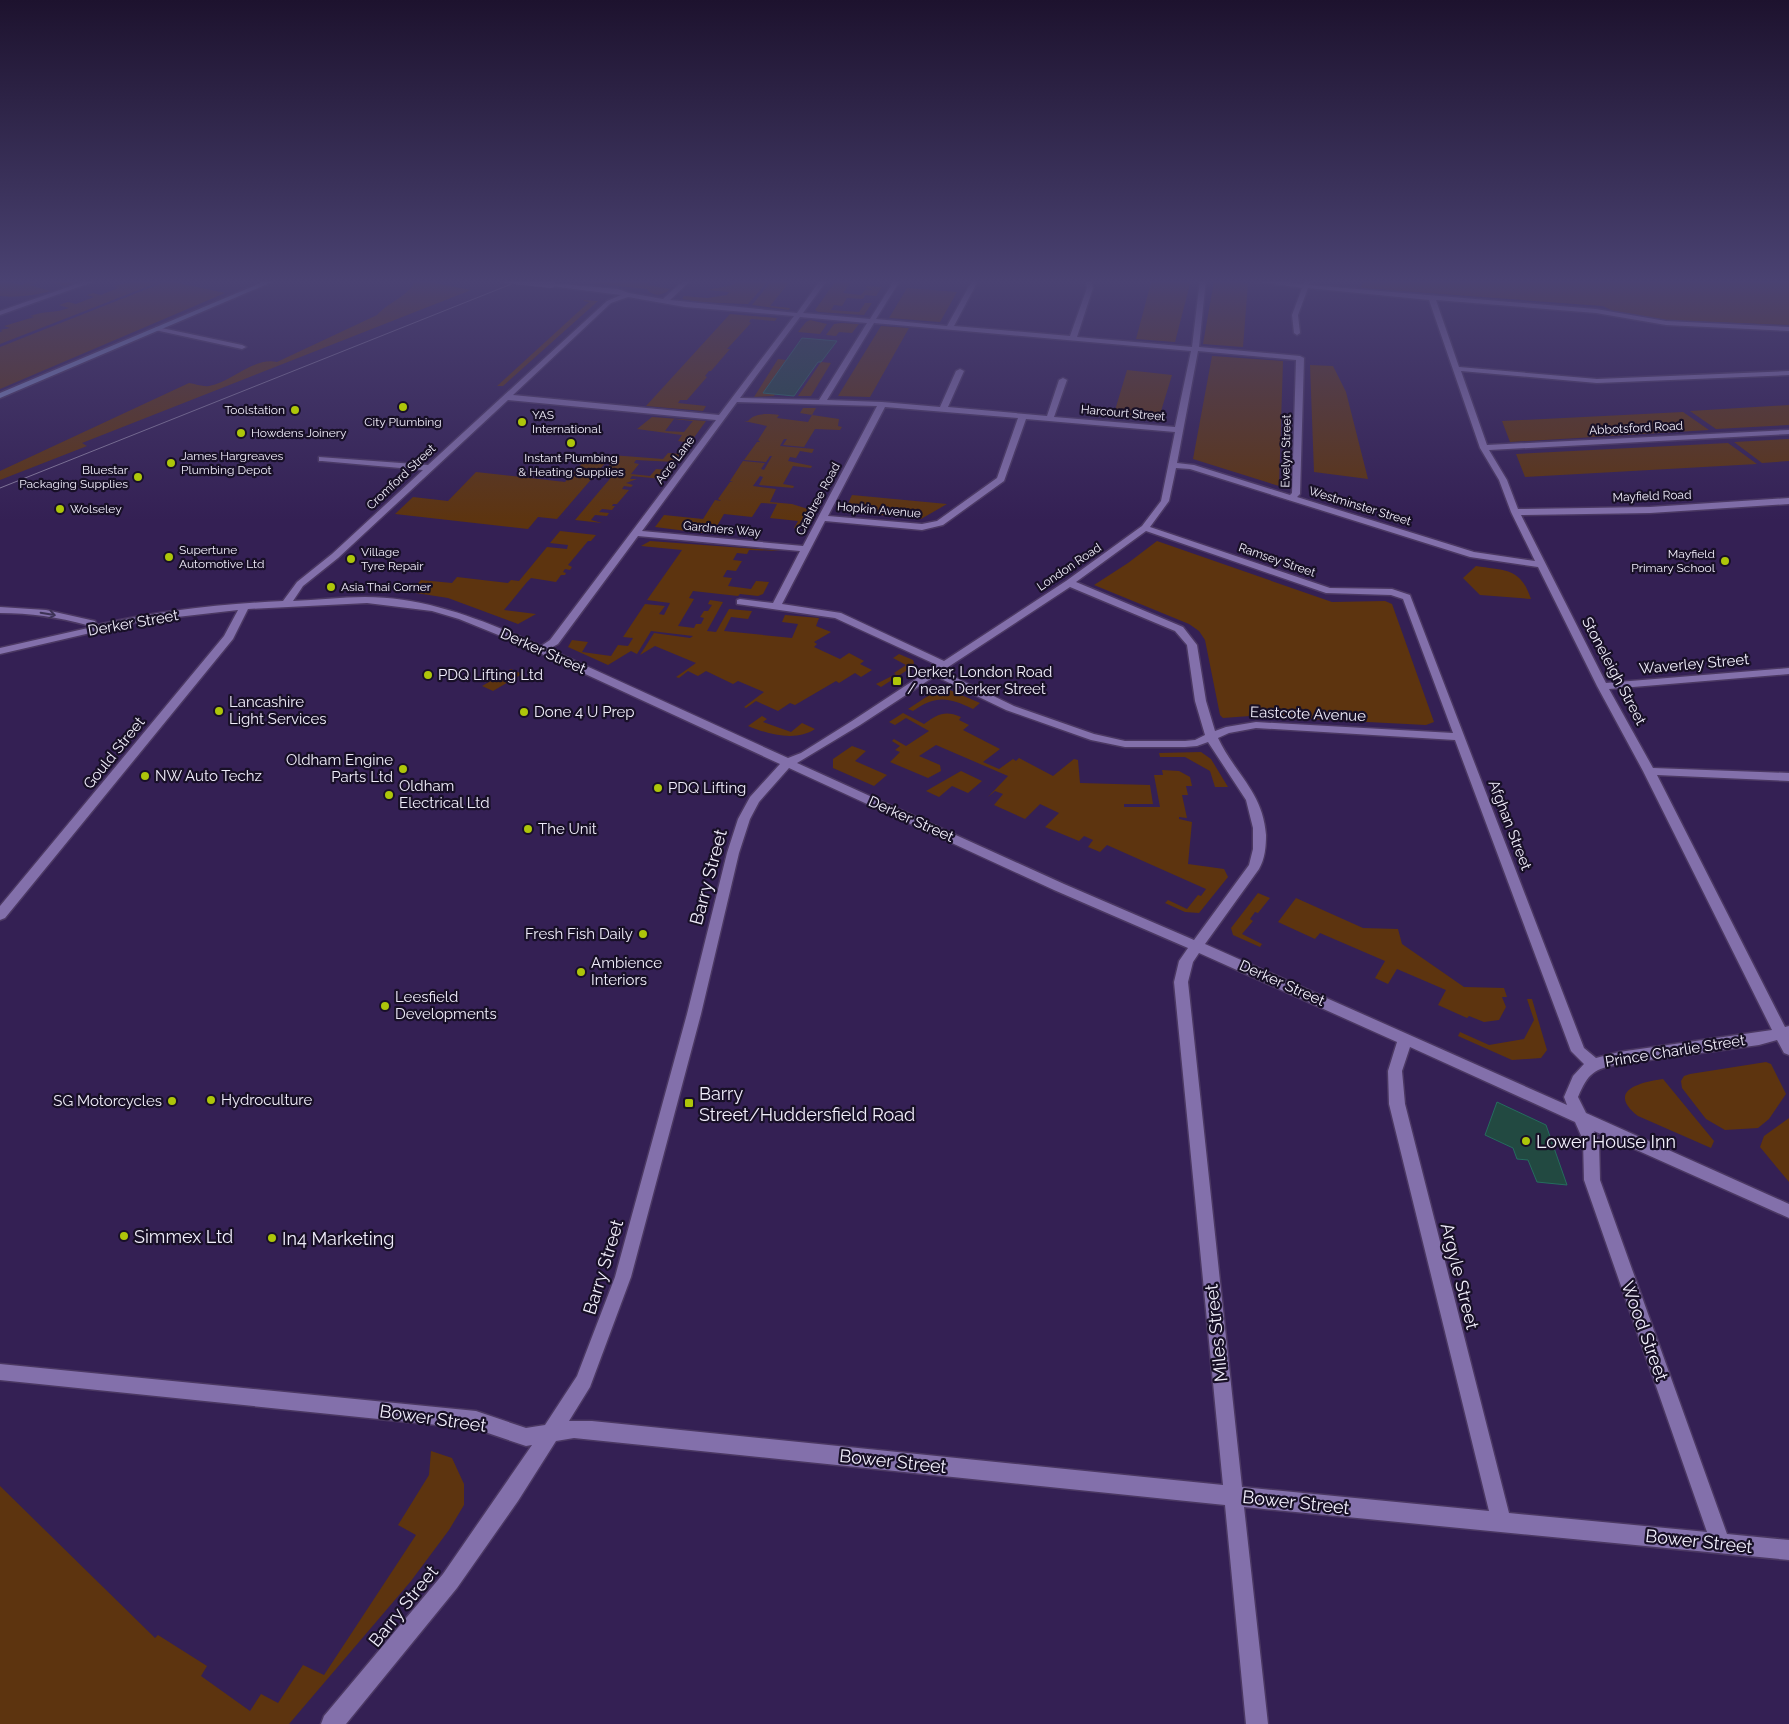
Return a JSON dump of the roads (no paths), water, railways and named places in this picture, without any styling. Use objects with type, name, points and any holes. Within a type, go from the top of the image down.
[{"type":"main road","points":[[0,396],[86,359]]},
{"type":"street","name":"Cromford Street","points":[[288,603],[291,594],[546,359]]},
{"type":"street","name":"Acre Lane","points":[[541,650],[554,642],[765,359]]},
{"type":"street","points":[[822,402],[848,359]]},
{"type":"street","name":"London Road","points":[[787,763],[805,755],[1069,583],[1145,528],[1165,501],[1192,359]]},
{"type":"street","name":"Evelyn Street","points":[[1292,498],[1296,494],[1300,359]]},
{"type":"street","name":"Stoneleigh Street","points":[[1454,359],[1484,448],[1503,480],[1515,512],[1602,686],[1649,771],[1785,1032],[1789,1049]]},
{"type":"street","points":[[1458,369],[1596,380],[1789,373]]},
{"type":"street","points":[[943,409],[960,372]]},
{"type":"street","points":[[1050,418],[1063,380]]},
{"type":"street","points":[[505,397],[722,418]]},
{"type":"street","name":"Harcourt Street","points":[[735,400],[882,404],[1179,430]]},
{"type":"street","name":"Crabtree Road","points":[[776,606],[882,404]]},
{"type":"street","name":"Hopkin Avenue","points":[[822,518],[922,527],[940,523],[1002,479],[1023,415]]},
{"type":"street","name":"Abbotsford Road","points":[[1484,448],[1789,432]]},
{"type":"street","points":[[322,459],[430,468]]},
{"type":"street","name":"Westminster Street","points":[[1173,465],[1190,467],[1473,555],[1541,565]]},
{"type":"street","name":"Mayfield Road","points":[[1515,512],[1650,510],[1789,501]]},
{"type":"street","name":"Ramsey Street","points":[[1145,528],[1329,591],[1392,592],[1403,594]]},
{"type":"street","name":"Gardners Way","points":[[636,533],[805,549]]},
{"type":"street","name":"Miles Street","points":[[1069,583],[1170,624],[1188,637],[1192,644],[1204,717],[1211,736],[1249,794],[1259,826],[1261,850],[1251,872],[1186,961],[1181,982],[1232,1496],[1257,1724]]},
{"type":"street","name":"Afghan Street","points":[[1403,594],[1411,602],[1459,737],[1578,1051],[1592,1064]]},
{"type":"street","name":"Derker Street","points":[[0,651],[142,618],[245,606],[367,600],[433,608],[470,620],[541,650],[1059,887],[1197,946],[1789,1211]]},
{"type":"street","points":[[740,602],[837,615],[944,664]]},
{"type":"street","name":"Gould Street","points":[[0,915],[229,637],[245,606]]},
{"type":"street","points":[[0,610],[22,609],[74,618],[91,623],[93,629]]},
{"type":"street","name":"Eastcote Avenue","points":[[933,671],[1029,716],[1110,742],[1196,743],[1226,730],[1256,725],[1459,737]]},
{"type":"street","name":"Waverley Street","points":[[1602,686],[1789,671]]},
{"type":"street","name":"Barry Street","points":[[332,1724],[450,1581],[552,1432],[584,1381],[623,1277],[744,819],[754,800],[787,763]]},
{"type":"street","points":[[1649,771],[1789,777]]},
{"type":"street","name":"Prince Charlie Street","points":[[1582,1118],[1571,1097],[1578,1080],[1592,1064],[1619,1058],[1759,1039],[1785,1032]]},
{"type":"street","name":"Argyle Street","points":[[1405,1040],[1395,1071],[1397,1104],[1501,1521]]},
{"type":"street","name":"Wood Street","points":[[1582,1118],[1591,1140],[1592,1180],[1720,1542]]},
{"type":"street","name":"Bower Street","points":[[0,1372],[476,1420],[526,1437],[574,1429],[592,1430],[1232,1496],[1789,1550]]},
{"type":"tram line","points":[[0,488],[322,359]]},
{"type":"place","name":"City Plumbing","points":[[403,407]]},
{"type":"place","name":"Toolstation","points":[[295,410]]},
{"type":"place","name":"YAS International","points":[[522,422]]},
{"type":"place","name":"Howdens Joinery","points":[[241,433]]},
{"type":"place","name":"Instant Plumbing & Heating Supplies","points":[[571,443]]},
{"type":"place","name":"James Hargreaves Plumbing Depot","points":[[171,463]]},
{"type":"place","name":"Bluestar Packaging Supplies","points":[[138,477]]},
{"type":"place","name":"Wolseley","points":[[60,509]]},
{"type":"place","name":"Supertune Automotive Ltd","points":[[169,557]]},
{"type":"place","name":"Village Tyre Repair","points":[[351,559]]},
{"type":"place","name":"Mayfield Primary School","points":[[1725,561]]},
{"type":"place","name":"Asia Thai Corner","points":[[331,587]]},
{"type":"place","name":"PDQ Lifting Ltd","points":[[428,675]]},
{"type":"place","name":"Derker, London Road / near Derker Street","points":[[897,681]]},
{"type":"place","name":"Lancashire Light Services","points":[[219,711]]},
{"type":"place","name":"Done 4 U Prep","points":[[524,712]]},
{"type":"place","name":"Oldham Engine Parts Ltd","points":[[403,769]]},
{"type":"place","name":"NW Auto Techz","points":[[145,776]]},
{"type":"place","name":"PDQ Lifting","points":[[658,788]]},
{"type":"place","name":"Oldham Electrical Ltd","points":[[389,795]]},
{"type":"place","name":"The Unit","points":[[528,829]]},
{"type":"place","name":"Fresh Fish Daily","points":[[643,934]]},
{"type":"place","name":"Ambience Interiors","points":[[581,972]]},
{"type":"place","name":"Leesfield Developments","points":[[385,1006]]},
{"type":"place","name":"Hydroculture","points":[[211,1100]]},
{"type":"place","name":"SG Motorcycles","points":[[172,1101]]},
{"type":"place","name":"Barry Street/Huddersfield Road","points":[[689,1103]]},
{"type":"place","name":"Lower House Inn","points":[[1526,1141]]},
{"type":"place","name":"Simmex Ltd","points":[[124,1236]]},
{"type":"place","name":"In4 Marketing","points":[[272,1238]]}]
